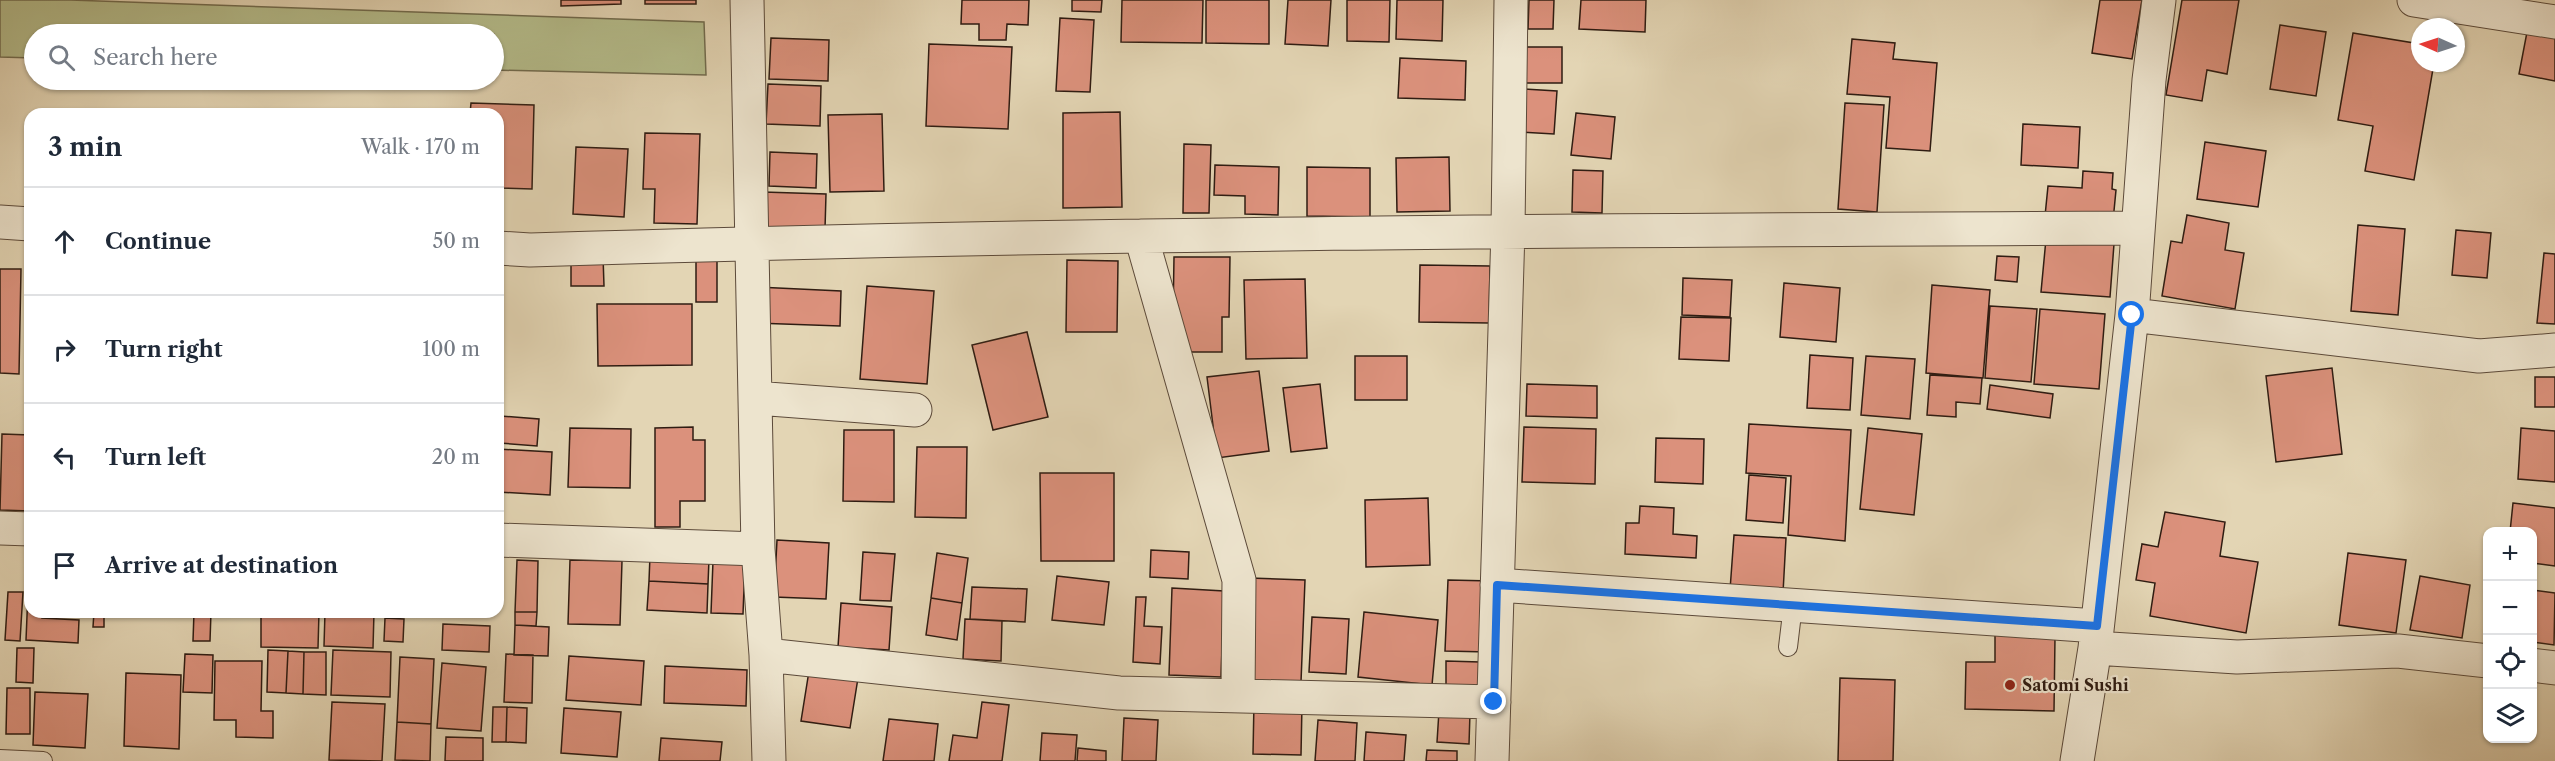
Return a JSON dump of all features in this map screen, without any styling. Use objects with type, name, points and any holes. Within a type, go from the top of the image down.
[{"type":"street","points":[[747,0],[758,549],[766,655],[769,761]]},
{"type":"street","points":[[1492,761],[1508,230],[1511,0]]},
{"type":"street","points":[[2077,761],[2096,637],[2132,315],[2149,80],[2158,0]]},
{"type":"street","points":[[2414,0],[2555,22]]},
{"type":"street","points":[[0,222],[24,224]]},
{"type":"street","points":[[504,248],[1508,230],[2137,228]]},
{"type":"street","points":[[1141,236],[1239,580],[1238,696]]},
{"type":"street","points":[[2132,315],[2479,356],[2555,350]]},
{"type":"street","points":[[755,398],[915,410]]},
{"type":"street","points":[[0,528],[24,528]]},
{"type":"street","points":[[504,540],[758,549]]},
{"type":"street","points":[[1497,585],[1793,605],[2096,637],[2237,657],[2398,651],[2483,661]]},
{"type":"street","points":[[766,655],[1119,693],[1494,702]]},
{"type":"street","points":[[2537,666],[2555,668]]},
{"type":"lane","points":[[1788,647],[1793,605]]},
{"type":"lane","points":[[0,759],[43,761]]},
{"type":"green space","points":[[0,0],[70,0],[704,22],[706,75],[504,70],[504,24],[24,24],[24,58],[0,57]]},
{"type":"building","points":[[561,0],[621,0],[621,4],[561,6]]},
{"type":"building","points":[[645,0],[696,0],[696,4],[645,4]]},
{"type":"building","points":[[962,0],[1029,0],[1028,25],[1007,24],[1006,40],[979,40],[979,24],[961,24]]},
{"type":"building","points":[[1072,0],[1102,0],[1101,12],[1072,11]]},
{"type":"building","points":[[1122,0],[1203,0],[1202,43],[1121,42]]},
{"type":"building","points":[[1206,0],[1269,0],[1269,44],[1206,43]]},
{"type":"building","points":[[1288,0],[1331,0],[1328,46],[1285,44]]},
{"type":"building","points":[[1347,0],[1390,0],[1389,42],[1347,41]]},
{"type":"building","points":[[1397,0],[1443,0],[1442,41],[1396,39]]},
{"type":"building","points":[[1529,0],[1554,0],[1553,29],[1528,29]]},
{"type":"building","points":[[1581,0],[1646,0],[1645,32],[1579,29]]},
{"type":"building","points":[[2100,0],[2142,0],[2132,59],[2092,53]]},
{"type":"building","points":[[2182,0],[2239,0],[2227,74],[2207,70],[2202,101],[2166,95]]},
{"type":"building","points":[[1060,18],[1094,20],[1090,92],[1056,91]]},
{"type":"building","points":[[2280,25],[2326,32],[2316,96],[2270,89]]},
{"type":"building","points":[[2527,32],[2555,37],[2555,81],[2519,74]]},
{"type":"building","points":[[2353,33],[2411,43],[2411,72],[2432,72],[2414,180],[2365,171],[2373,126],[2338,120]]},
{"type":"building","points":[[771,38],[829,40],[828,81],[769,79]]},
{"type":"building","points":[[1852,39],[1895,43],[1893,59],[1937,63],[1930,151],[1886,148],[1890,97],[1847,94]]},
{"type":"building","points":[[929,44],[1012,47],[1008,129],[926,126]]},
{"type":"building","points":[[1520,47],[1562,47],[1562,83],[1520,83]]},
{"type":"building","points":[[1400,58],[1466,61],[1465,100],[1398,98]]},
{"type":"building","points":[[768,84],[821,86],[820,126],[766,124]]},
{"type":"building","points":[[1523,89],[1557,91],[1554,134],[1520,132]]},
{"type":"building","points":[[471,103],[534,105],[532,189],[504,188],[504,108],[471,108]]},
{"type":"building","points":[[1845,103],[1884,105],[1877,212],[1838,209]]},
{"type":"building","points":[[1120,112],[1122,207],[1063,208],[1063,113]]},
{"type":"building","points":[[1576,113],[1615,117],[1611,159],[1571,155]]},
{"type":"building","points":[[882,114],[884,191],[830,192],[828,115]]},
{"type":"building","points":[[2023,124],[2080,127],[2078,168],[2021,165]]},
{"type":"building","points":[[645,133],[700,134],[697,224],[654,223],[655,189],[643,189]]},
{"type":"building","points":[[2205,142],[2266,151],[2258,207],[2197,199]]},
{"type":"building","points":[[1184,144],[1211,145],[1209,213],[1183,213]]},
{"type":"building","points":[[576,147],[628,149],[624,217],[573,214]]},
{"type":"building","points":[[770,152],[817,154],[816,188],[769,186]]},
{"type":"building","points":[[1449,157],[1450,211],[1397,212],[1396,158]]},
{"type":"building","points":[[1215,165],[1279,167],[1278,215],[1245,214],[1245,196],[1214,195]]},
{"type":"building","points":[[1307,167],[1370,168],[1370,217],[1307,216]]},
{"type":"building","points":[[1573,170],[1603,171],[1602,213],[1572,212]]},
{"type":"building","points":[[2083,171],[2113,173],[2112,189],[2116,190],[2113,221],[2045,216],[2048,186],[2082,188]]},
{"type":"building","points":[[763,192],[826,194],[825,229],[762,227]]},
{"type":"building","points":[[2187,215],[2229,223],[2225,250],[2244,253],[2235,309],[2162,296],[2171,241],[2182,243]]},
{"type":"building","points":[[2358,225],[2405,229],[2398,315],[2351,311]]},
{"type":"building","points":[[2456,230],[2491,233],[2487,278],[2452,275]]},
{"type":"building","points":[[2046,239],[2114,244],[2110,297],[2041,292]]},
{"type":"building","points":[[2544,253],[2555,254],[2555,324],[2537,323]]},
{"type":"building","points":[[571,256],[603,256],[604,286],[571,286]]},
{"type":"building","points":[[696,256],[717,256],[717,302],[696,302]]},
{"type":"building","points":[[1997,256],[2019,257],[2017,282],[1995,280]]},
{"type":"building","points":[[1174,257],[1230,257],[1229,317],[1222,317],[1222,352],[1181,352],[1173,319]]},
{"type":"building","points":[[1067,260],[1118,261],[1117,332],[1066,332]]},
{"type":"building","points":[[1420,265],[1490,266],[1489,323],[1419,322]]},
{"type":"building","points":[[0,269],[21,269],[19,374],[0,373]]},
{"type":"building","points":[[1683,278],[1732,280],[1730,317],[1682,315]]},
{"type":"building","points":[[1305,279],[1307,358],[1246,359],[1244,280]]},
{"type":"building","points":[[1784,283],[1840,288],[1836,342],[1780,337]]},
{"type":"building","points":[[1932,285],[1990,290],[1983,378],[1926,373]]},
{"type":"building","points":[[867,286],[934,291],[927,384],[860,379]]},
{"type":"building","points":[[759,287],[841,291],[840,326],[758,323]]},
{"type":"building","points":[[597,304],[692,304],[692,365],[598,366]]},
{"type":"building","points":[[1990,306],[2037,309],[2031,382],[1985,378]]},
{"type":"building","points":[[2040,309],[2105,314],[2099,389],[2034,384]]},
{"type":"building","points":[[1681,317],[1731,318],[1729,361],[1679,359]]},
{"type":"building","points":[[1027,332],[1048,417],[993,430],[972,345]]},
{"type":"building","points":[[1810,355],[1853,358],[1850,410],[1807,408]]},
{"type":"building","points":[[1355,356],[1407,356],[1407,400],[1355,400]]},
{"type":"building","points":[[1866,356],[1915,359],[1910,419],[1861,415]]},
{"type":"building","points":[[2332,368],[2342,454],[2276,462],[2266,376]]},
{"type":"building","points":[[1259,371],[1269,451],[1217,458],[1207,377]]},
{"type":"building","points":[[1930,375],[1982,378],[1980,404],[1956,402],[1956,417],[1927,415]]},
{"type":"building","points":[[2535,377],[2555,377],[2555,407],[2535,407]]},
{"type":"building","points":[[1320,384],[1327,448],[1291,452],[1283,388]]},
{"type":"building","points":[[1527,384],[1597,386],[1597,418],[1526,416]]},
{"type":"building","points":[[1990,385],[2053,394],[2050,418],[1987,409]]},
{"type":"building","points":[[504,416],[539,419],[537,446],[504,443]]},
{"type":"building","points":[[1749,424],[1851,430],[1845,541],[1788,535],[1791,476],[1746,473]]},
{"type":"building","points":[[693,427],[693,440],[705,440],[705,501],[680,501],[680,527],[655,527],[655,428]]},
{"type":"building","points":[[1524,427],[1596,429],[1595,484],[1522,482]]},
{"type":"building","points":[[570,428],[631,429],[630,488],[568,487]]},
{"type":"building","points":[[1868,428],[1922,434],[1914,515],[1860,509]]},
{"type":"building","points":[[2521,428],[2555,431],[2555,482],[2518,479]]},
{"type":"building","points":[[844,430],[894,430],[894,502],[843,501]]},
{"type":"building","points":[[2,434],[24,435],[24,511],[0,510]]},
{"type":"building","points":[[1656,438],[1704,439],[1703,484],[1655,482]]},
{"type":"building","points":[[917,447],[967,447],[966,518],[915,517]]},
{"type":"building","points":[[504,449],[552,452],[550,495],[504,492]]},
{"type":"building","points":[[1040,473],[1114,473],[1114,561],[1041,561]]},
{"type":"building","points":[[1749,475],[1786,478],[1783,523],[1746,520]]},
{"type":"building","points":[[1428,498],[1430,565],[1366,567],[1365,500]]},
{"type":"building","points":[[2513,503],[2555,508],[2555,566],[2537,564],[2537,527],[2511,527]]},
{"type":"building","points":[[1640,506],[1674,508],[1673,534],[1697,536],[1696,558],[1625,554],[1626,523],[1639,523]]},
{"type":"building","points":[[2165,512],[2225,522],[2220,556],[2258,562],[2246,633],[2150,616],[2155,583],[2136,580],[2142,544],[2158,547]]},
{"type":"building","points":[[1734,535],[1786,538],[1783,593],[1730,590]]},
{"type":"building","points":[[777,540],[829,543],[826,599],[774,597]]},
{"type":"building","points":[[1151,550],[1189,552],[1188,579],[1150,577]]},
{"type":"building","points":[[863,552],[895,554],[891,601],[860,600]]},
{"type":"building","points":[[937,553],[968,558],[962,603],[931,598]]},
{"type":"building","points":[[2348,553],[2406,560],[2396,633],[2339,625]]},
{"type":"building","points":[[650,556],[709,559],[708,584],[649,581]]},
{"type":"building","points":[[517,560],[538,561],[537,612],[515,612]]},
{"type":"building","points":[[570,560],[622,561],[620,625],[568,624]]},
{"type":"building","points":[[713,561],[745,563],[743,614],[711,613]]},
{"type":"building","points":[[1057,576],[1109,582],[1104,625],[1052,620]]},
{"type":"building","points":[[2420,576],[2470,585],[2462,638],[2410,630]]},
{"type":"building","points":[[1249,578],[1305,580],[1301,682],[1246,680]]},
{"type":"building","points":[[1448,580],[1492,581],[1488,652],[1445,651]]},
{"type":"building","points":[[649,581],[708,584],[707,613],[647,610]]},
{"type":"building","points":[[972,587],[1027,589],[1025,622],[970,619]]},
{"type":"building","points":[[1172,588],[1224,591],[1221,677],[1169,675]]},
{"type":"building","points":[[2537,591],[2555,593],[2554,645],[2537,643]]},
{"type":"building","points":[[8,592],[23,592],[20,641],[5,640]]},
{"type":"building","points":[[1136,597],[1146,597],[1144,626],[1162,627],[1160,664],[1133,662]]},
{"type":"building","points":[[931,598],[962,603],[957,640],[926,635]]},
{"type":"building","points":[[841,603],[892,607],[889,650],[838,647]]},
{"type":"building","points":[[515,612],[537,612],[536,626],[515,625]]},
{"type":"building","points":[[1364,612],[1438,620],[1432,685],[1358,677]]},
{"type":"building","points":[[1312,617],[1349,619],[1346,674],[1309,672]]},
{"type":"building","points":[[27,618],[79,620],[78,643],[26,640]]},
{"type":"building","points":[[94,618],[104,618],[104,627],[93,627]]},
{"type":"building","points":[[194,618],[211,618],[210,641],[193,641]]},
{"type":"building","points":[[261,618],[319,618],[318,648],[261,647]]},
{"type":"building","points":[[325,618],[374,618],[373,648],[324,646]]},
{"type":"building","points":[[385,618],[404,619],[403,642],[384,641]]},
{"type":"building","points":[[965,619],[1002,621],[1001,661],[963,659]]},
{"type":"building","points":[[443,624],[490,626],[489,652],[442,650]]},
{"type":"building","points":[[515,625],[549,627],[548,656],[514,655]]},
{"type":"building","name":"Satomi Sushi","points":[[1995,635],[2055,637],[2054,711],[1965,709],[1966,662],[1995,662]]},
{"type":"building","points":[[17,648],[34,648],[33,683],[16,682]]},
{"type":"building","points":[[268,650],[288,651],[286,693],[267,692]]},
{"type":"building","points":[[333,650],[391,652],[390,697],[331,695]]},
{"type":"building","points":[[288,651],[304,652],[303,694],[286,693]]},
{"type":"building","points":[[304,652],[326,652],[326,695],[303,694]]},
{"type":"building","points":[[185,654],[213,655],[212,693],[183,692]]},
{"type":"building","points":[[506,654],[533,655],[532,703],[504,702]]},
{"type":"building","points":[[569,656],[644,661],[641,705],[566,700]]},
{"type":"building","points":[[400,657],[434,659],[431,724],[397,722]]},
{"type":"building","points":[[215,661],[262,661],[261,711],[273,711],[273,738],[236,737],[236,720],[214,720]]},
{"type":"building","points":[[1446,661],[1480,662],[1479,690],[1446,690]]},
{"type":"building","points":[[442,663],[486,667],[481,731],[437,728]]},
{"type":"building","points":[[665,666],[747,670],[746,706],[664,703]]},
{"type":"building","points":[[809,671],[858,678],[850,728],[801,721]]},
{"type":"building","points":[[126,673],[181,675],[179,749],[124,746]]},
{"type":"building","points":[[1840,678],[1895,680],[1893,761],[1838,761]]},
{"type":"building","points":[[7,688],[30,688],[30,734],[6,734]]},
{"type":"building","points":[[35,692],[88,694],[85,748],[33,745]]},
{"type":"building","points":[[332,702],[385,704],[382,761],[329,760]]},
{"type":"building","points":[[982,702],[1009,705],[1002,761],[949,761],[953,735],[977,738]]},
{"type":"building","points":[[1254,702],[1302,704],[1301,755],[1253,754]]},
{"type":"building","points":[[493,707],[507,707],[506,742],[492,742]]},
{"type":"building","points":[[507,707],[527,708],[526,743],[506,742]]},
{"type":"building","points":[[564,708],[621,712],[617,757],[561,753]]},
{"type":"building","points":[[1439,711],[1470,713],[1469,744],[1437,742]]},
{"type":"building","points":[[1124,718],[1158,720],[1156,761],[1122,761]]},
{"type":"building","points":[[889,719],[938,724],[934,761],[883,761]]},
{"type":"building","points":[[1318,720],[1357,723],[1355,761],[1315,761]]},
{"type":"building","points":[[397,722],[431,724],[430,761],[395,760]]},
{"type":"building","points":[[1366,732],[1406,735],[1404,761],[1364,761]]},
{"type":"building","points":[[1042,733],[1077,735],[1075,761],[1040,761]]},
{"type":"building","points":[[446,737],[483,738],[483,761],[445,761]]},
{"type":"building","points":[[661,738],[722,742],[720,761],[659,761]]},
{"type":"building","points":[[1078,748],[1106,751],[1106,761],[1077,761]]},
{"type":"building","points":[[1427,750],[1457,751],[1457,761],[1426,761]]},
{"type":"place","name":"Satomi Sushi","points":[[2010,685]]},
{"type":"route","points":[[1494,702],[1497,585],[2097,626],[2132,315]]}]
